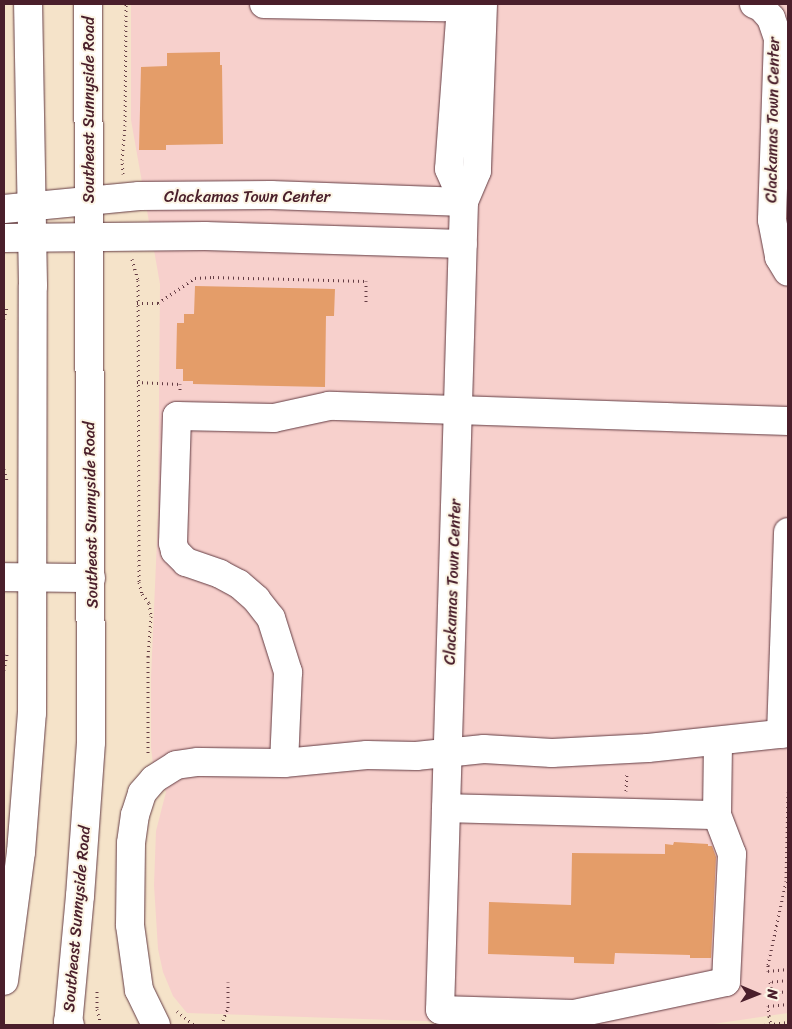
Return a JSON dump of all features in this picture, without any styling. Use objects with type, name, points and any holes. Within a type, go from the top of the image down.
[{"type":"main road","points":[[4,981],[21,852],[32,713],[32,238],[28,4]]},
{"type":"main road","name":"Southeast Sunnyside Road","points":[[69,1024],[90,762],[88,4]]},
{"type":"main road","name":"Clackamas Town Center","points":[[264,4],[471,4],[449,170],[464,202],[464,244],[440,1010],[574,1014],[726,982],[732,854],[717,815]]},
{"type":"main road","name":"Clackamas Town Center","points":[[754,4],[761,7],[771,18],[778,38],[772,220],[779,257],[788,272]]},
{"type":"main road","name":"Clackamas Town Center","points":[[4,209],[139,196],[270,195],[464,202]]},
{"type":"main road","points":[[4,238],[205,236],[464,244]]},
{"type":"main road","points":[[284,764],[288,672],[271,618],[256,598],[230,578],[186,562],[173,547],[177,416],[274,418],[329,406],[458,412],[788,421]]},
{"type":"main road","points":[[164,1014],[139,990],[130,925],[131,843],[135,815],[142,793],[154,779],[176,765],[198,762],[284,764],[367,755],[416,756],[484,749],[552,753],[628,749],[784,734],[788,532]]},
{"type":"main road","points":[[4,576],[91,578]]},
{"type":"main road","points":[[446,808],[717,815],[718,741]]},
{"type":"path","points":[[122,160],[125,126],[126,4]]},
{"type":"path","points":[[132,260],[138,280],[139,582],[151,610],[148,657],[148,743]]},
{"type":"path","points":[[137,303],[158,303],[195,278],[213,277],[366,281],[366,302]]},
{"type":"path","points":[[4,319],[7,299]]},
{"type":"path","points":[[137,382],[180,384],[180,416]]},
{"type":"path","points":[[622,813],[626,802],[628,749]]},
{"type":"path","points":[[788,792],[786,881],[768,971],[788,969]]},
{"type":"path","points":[[788,980],[770,982],[772,993],[788,991]]},
{"type":"path","points":[[221,1025],[228,1008],[228,982]]},
{"type":"path","points":[[771,1025],[768,1006],[788,1004]]},
{"type":"path","points":[[164,1014],[194,1025]]},
{"type":"path","points":[[764,1025],[788,1022]]},
{"type":"shaded area","points":[[131,4],[788,4],[788,1013],[706,1025],[539,1025],[187,1013],[173,996],[163,972],[158,949],[154,885],[156,831],[166,792],[153,764],[151,748],[151,677],[158,517],[160,284],[131,120]]},
{"type":"building","points":[[220,52],[220,65],[222,65],[223,144],[166,145],[166,150],[139,150],[141,67],[167,66],[167,53]]},
{"type":"building","points":[[195,286],[335,289],[334,316],[326,316],[325,387],[193,384],[193,381],[183,381],[183,369],[176,369],[177,323],[184,323],[184,314],[194,314]]},
{"type":"building","points":[[674,842],[708,844],[708,846],[712,846],[716,857],[711,958],[690,958],[690,955],[615,953],[614,964],[574,963],[574,957],[488,954],[489,902],[571,905],[572,853],[665,854],[665,844],[673,845]]}]
